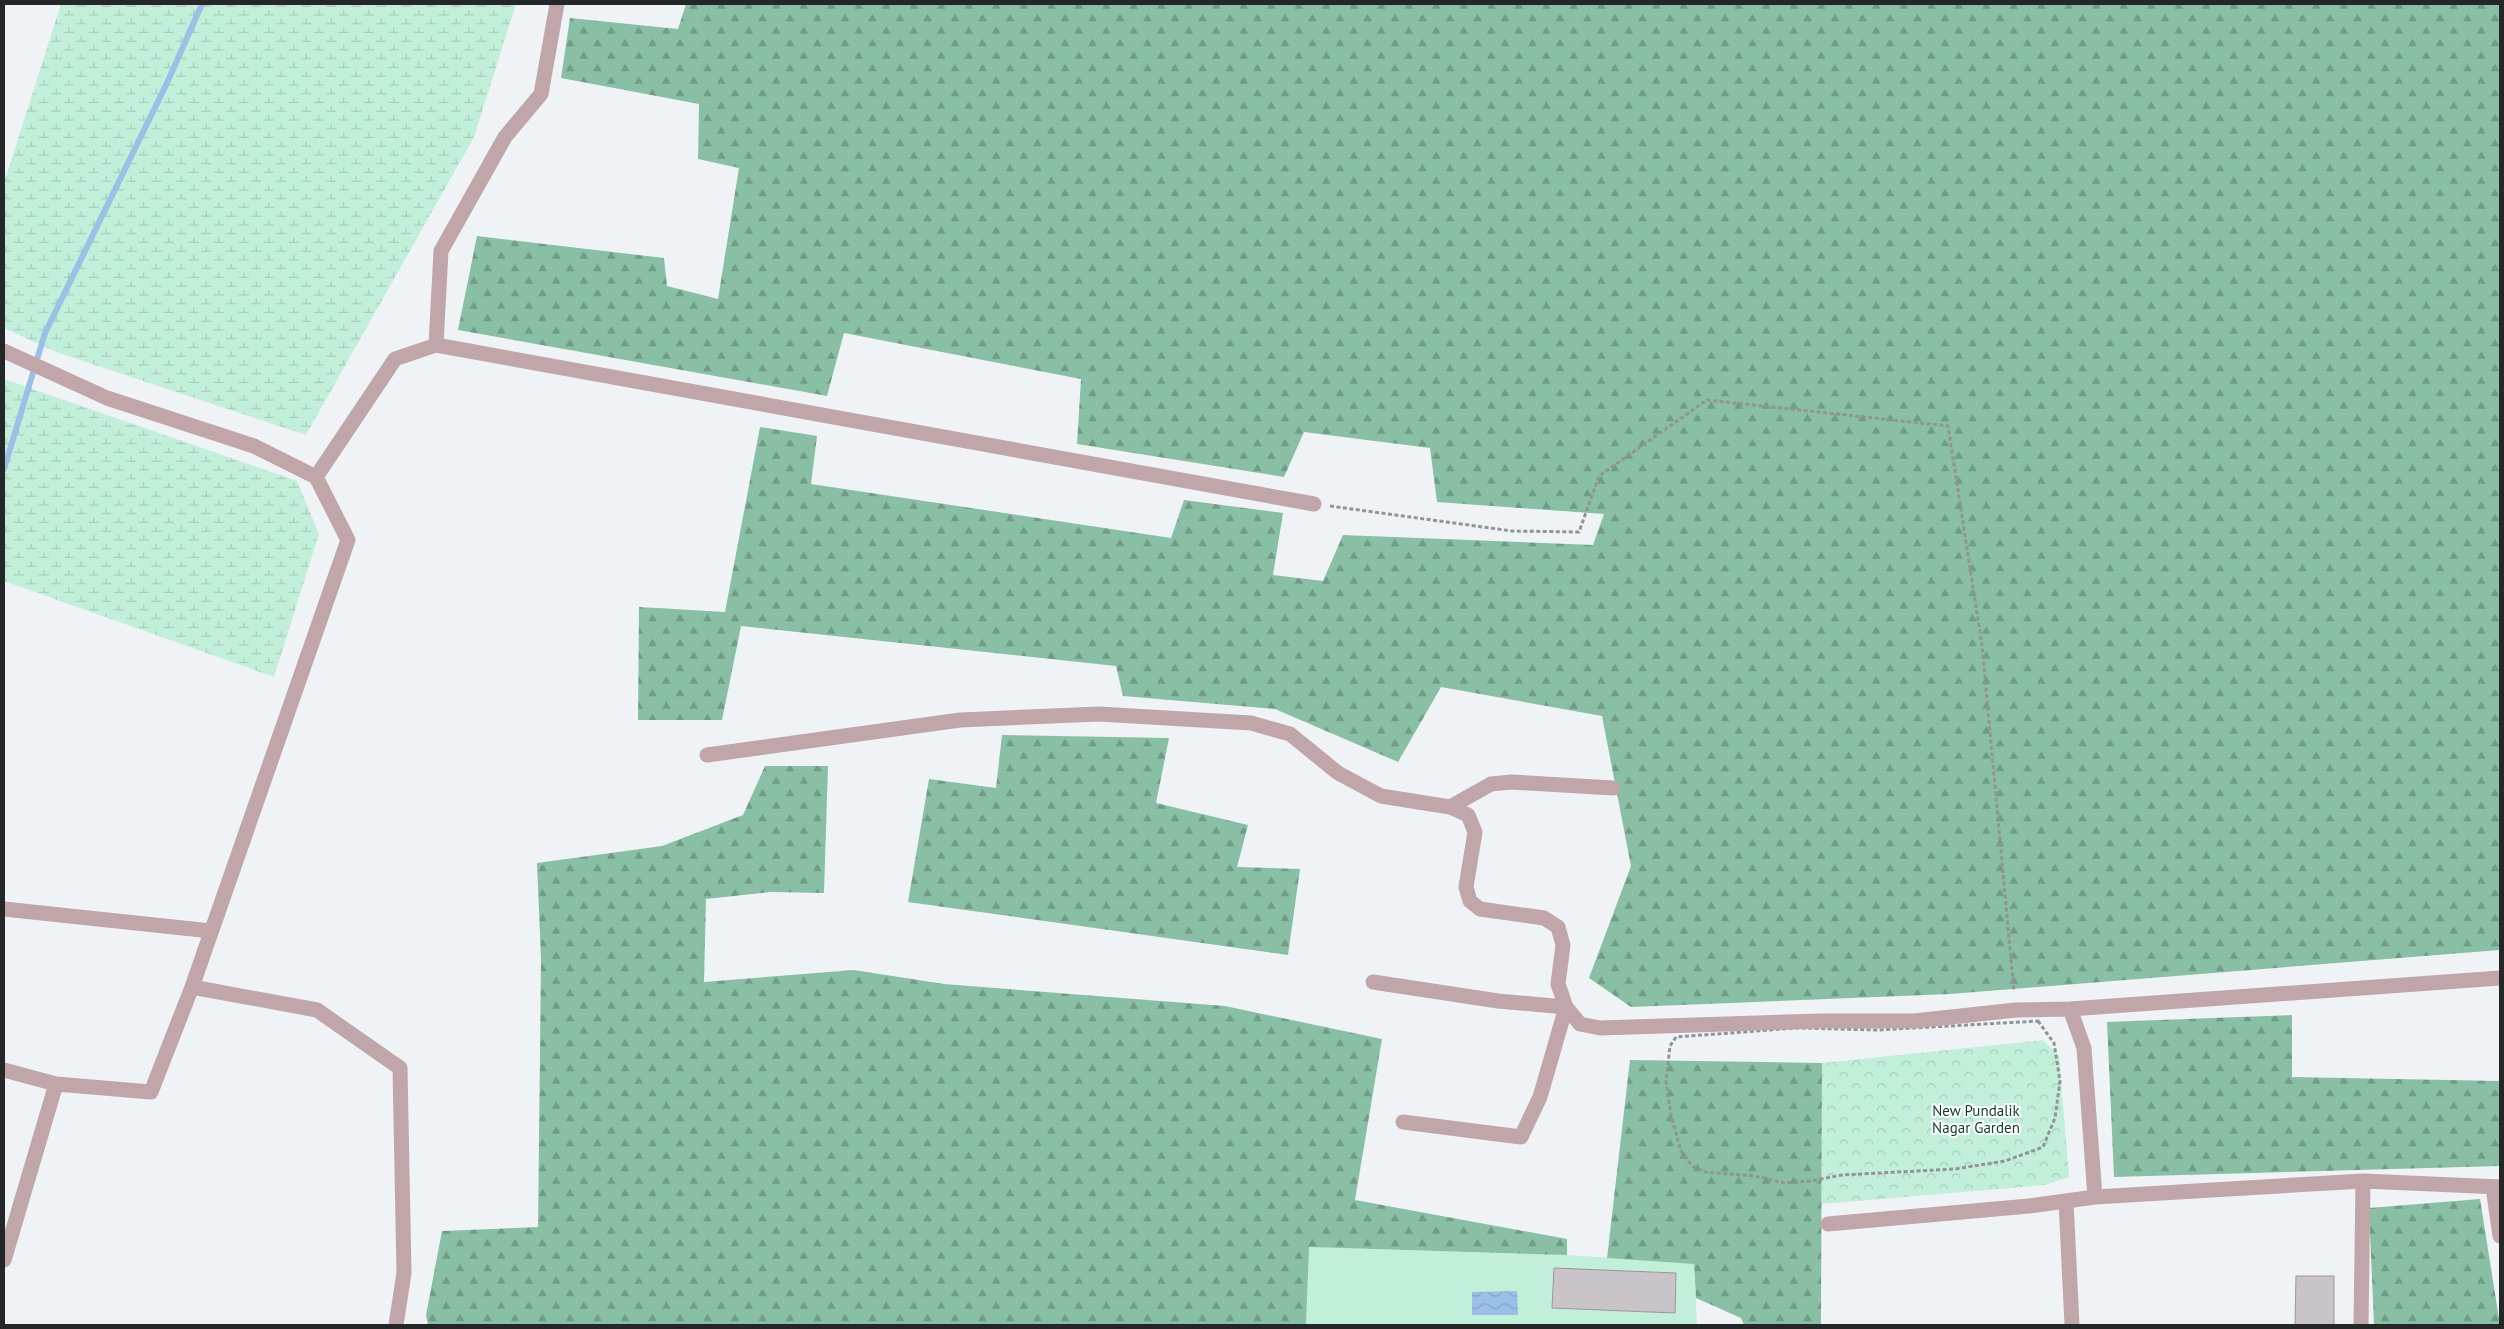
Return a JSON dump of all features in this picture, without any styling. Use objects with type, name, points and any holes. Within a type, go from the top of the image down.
[{"type":"street","points":[[436,345],[441,251],[505,137],[542,94],[557,4]]},
{"type":"street","points":[[316,477],[395,359],[436,345],[1314,504]]},
{"type":"street","points":[[4,351],[107,398],[254,446],[316,477],[348,540],[192,987],[151,1092],[56,1084],[4,1070]]},
{"type":"street","points":[[706,755],[960,720],[1099,714],[1251,723],[1290,734],[1338,773],[1381,796],[1450,807],[1468,815],[1475,832],[1466,887],[1470,901],[1480,909],[1544,918],[1558,927],[1564,945],[1558,984],[1566,1007],[1580,1024],[1600,1028],[1820,1021],[1914,1021],[2016,1010],[2070,1009],[2500,978]]},
{"type":"street","points":[[1450,807],[1491,784],[1512,782],[1613,788]]},
{"type":"street","points":[[4,909],[211,931]]},
{"type":"street","points":[[1373,982],[1498,1001],[1566,1007]]},
{"type":"street","points":[[192,987],[317,1010],[400,1068],[404,1273],[396,1325]]},
{"type":"street","points":[[1403,1122],[1521,1137],[1540,1096],[1566,1007]]},
{"type":"street","points":[[2070,1009],[2084,1048],[2095,1197]]},
{"type":"street","points":[[4,1260],[56,1084]]},
{"type":"street","points":[[2362,1325],[2363,1180]]},
{"type":"street","points":[[1828,1224],[2095,1197],[2363,1180],[2496,1187],[2500,1236]]},
{"type":"street","points":[[2066,1201],[2072,1325]]},
{"type":"path","points":[[1314,504],[1512,531],[1579,532],[1599,476],[1707,400],[1948,426],[1982,645],[2016,1010]]},
{"type":"path","points":[[2038,1021],[2054,1042],[2060,1081],[2056,1118],[2043,1147],[2005,1161],[1955,1169],[1842,1176],[1811,1181],[1784,1182],[1755,1176],[1705,1172],[1692,1166],[1681,1151],[1671,1115],[1666,1082],[1670,1046],[1676,1037],[1797,1028],[1878,1030],[2038,1021]]},
{"type":"green space","points":[[61,4],[516,4],[474,137],[306,435],[56,352],[4,328],[4,183]]},
{"type":"green space","points":[[686,4],[2500,4],[2500,950],[1950,994],[1631,1007],[1589,978],[1631,866],[1602,716],[1441,687],[1398,762],[1275,709],[1123,696],[1116,666],[741,626],[722,720],[638,720],[639,607],[725,612],[760,427],[817,436],[811,484],[1171,538],[1184,500],[1283,513],[1273,575],[1323,581],[1343,535],[1593,545],[1604,514],[1437,502],[1430,448],[1304,432],[1284,477],[1077,444],[1081,379],[844,333],[827,396],[458,330],[477,236],[664,258],[667,286],[718,299],[739,168],[698,159],[699,104],[561,78],[570,18],[678,29]]},
{"type":"green space","points":[[4,379],[297,481],[319,534],[274,677],[4,581]]},
{"type":"green space","points":[[1002,735],[1169,738],[1156,803],[1248,825],[1237,867],[1300,869],[1288,955],[908,902],[929,779],[996,788]]},
{"type":"green space","points":[[765,766],[828,766],[824,893],[770,892],[706,899],[704,982],[854,970],[944,984],[1225,1006],[1382,1039],[1355,1200],[1567,1239],[1567,1255],[1309,1247],[1306,1325],[428,1325],[426,1315],[442,1231],[538,1227],[541,959],[537,863],[662,846],[743,815]]},
{"type":"green space","points":[[2292,1015],[2292,1077],[2500,1081],[2500,1166],[2114,1177],[2107,1022]]},
{"type":"green space","name":"New Pundalik Nagar Garden","points":[[2043,1040],[2059,1056],[2069,1177],[2045,1185],[1822,1204],[1822,1063]]},
{"type":"green space","points":[[1630,1060],[1822,1063],[1821,1325],[1744,1325],[1741,1318],[1696,1298],[1694,1264],[1607,1258]]},
{"type":"green space","points":[[2480,1199],[2500,1325],[2374,1325],[2369,1208]]},
{"type":"green space","points":[[1308,1247],[1567,1255],[1694,1263],[1697,1325],[1306,1325]]},
{"type":"water","points":[[1517,1291],[1518,1315],[1472,1315],[1472,1292]]},
{"type":"building","points":[[1554,1268],[1676,1273],[1675,1313],[1552,1308]]},
{"type":"building","points":[[2296,1276],[2334,1276],[2334,1325],[2295,1325]]},
{"type":"waterway","points":[[4,469],[45,333],[166,85],[202,4]]}]
